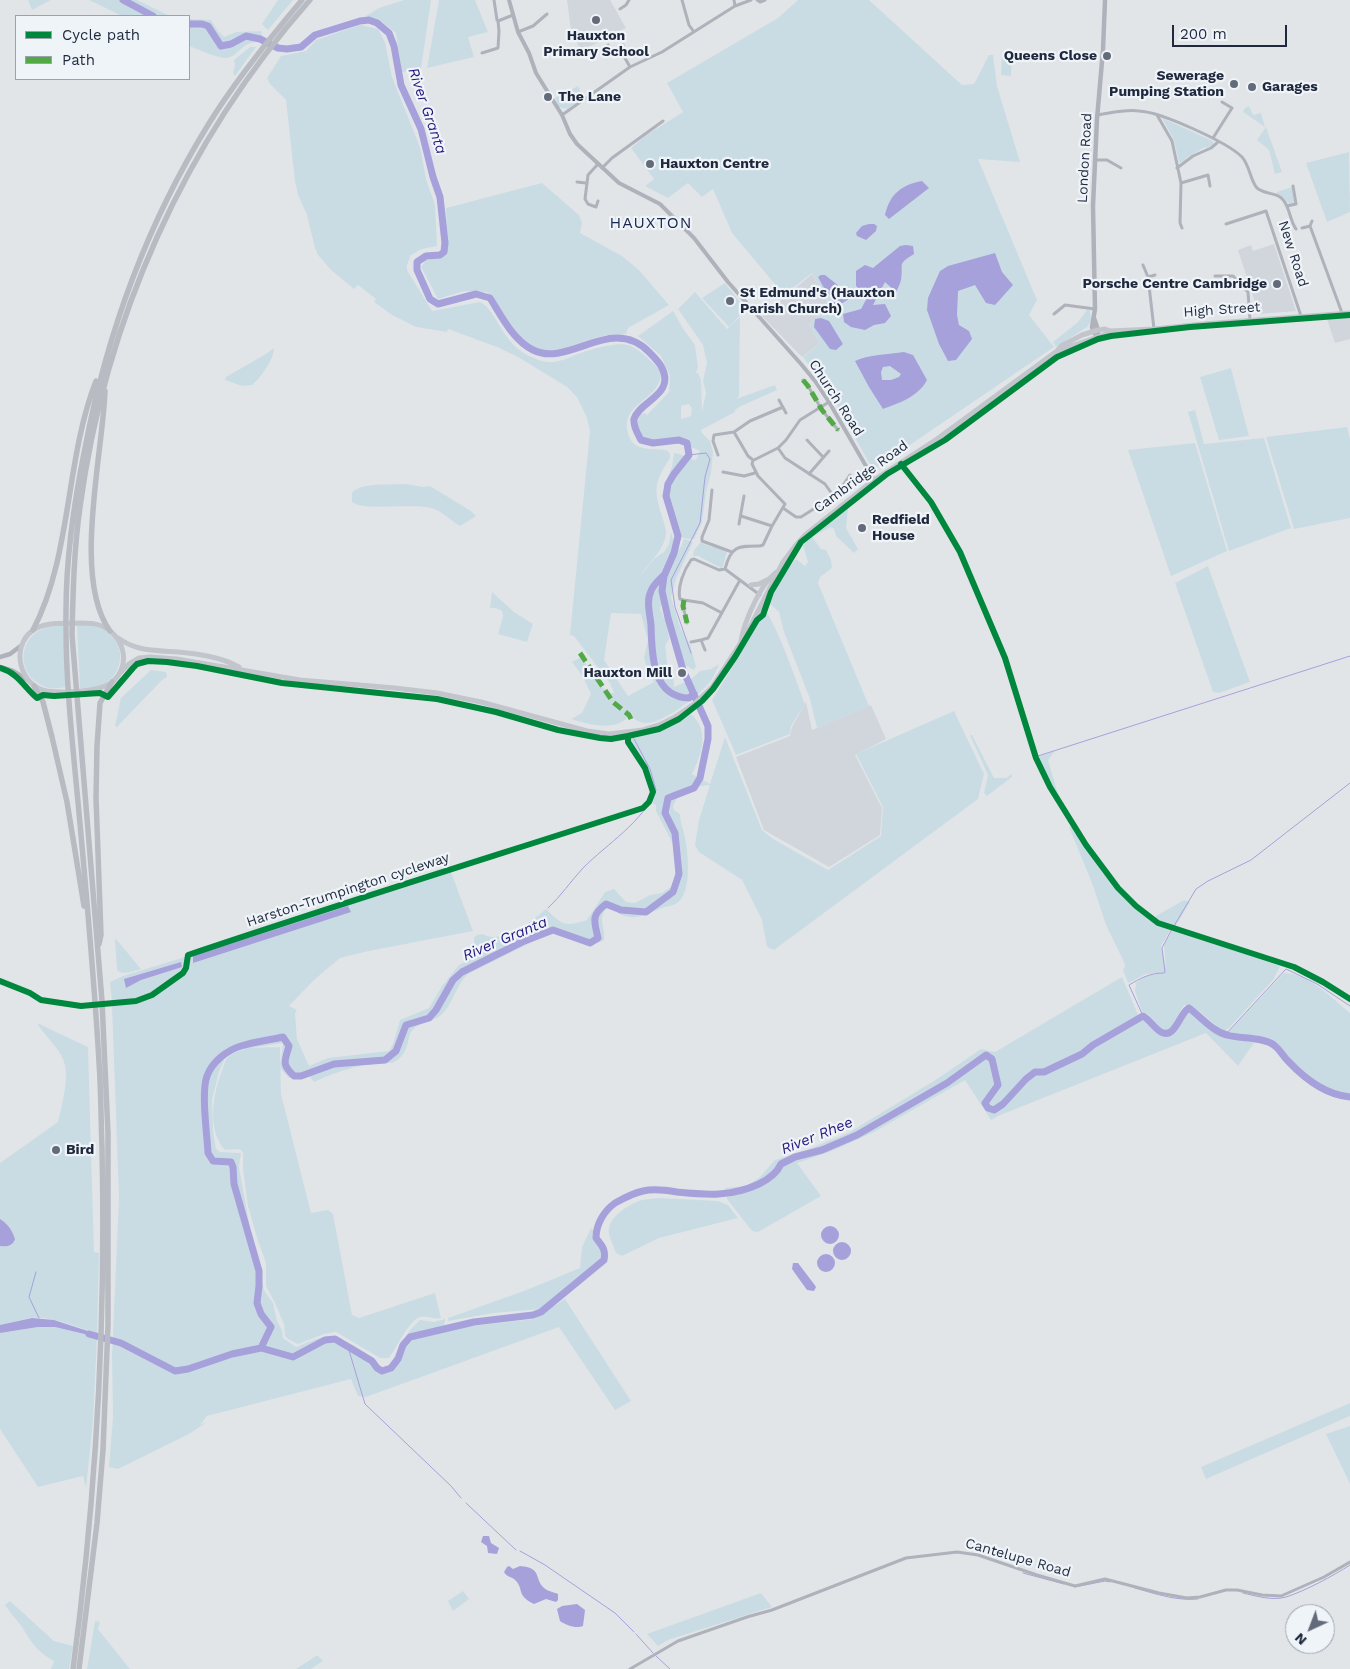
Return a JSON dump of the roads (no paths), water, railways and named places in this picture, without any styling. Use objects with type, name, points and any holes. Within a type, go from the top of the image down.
[{"type":"highway","points":[[88,922],[82,901],[67,802],[52,737],[43,702],[20,664],[22,645],[42,613],[52,579],[91,394],[137,266],[158,217],[190,155],[211,121],[302,0]]},
{"type":"highway","points":[[276,36],[310,0]]},
{"type":"highway","points":[[80,1669],[97,1523],[105,1325],[108,1133],[102,1001],[72,635],[80,508],[105,382],[138,281],[178,193],[216,127],[263,53]]},
{"type":"highway","name":"High Street","points":[[1096,332],[1106,334],[1110,331],[1350,313]]},
{"type":"highway","name":"Cambridge Road","points":[[242,669],[300,680],[437,693],[481,702],[597,733],[643,730],[666,722],[688,709],[700,699],[718,678],[741,641],[743,630],[764,594],[777,577],[788,554],[805,535],[874,480],[937,439],[1057,351],[1096,332]]},
{"type":"highway","points":[[104,362],[74,503],[68,554],[66,609],[70,718],[99,1063],[105,1325]]},
{"type":"highway","points":[[105,382],[105,404],[94,501],[92,550],[96,592],[102,617],[120,642],[123,651],[123,666],[119,674]]},
{"type":"highway","name":"Cambridge Road","points":[[764,594],[769,579],[778,572]]},
{"type":"highway","points":[[750,585],[759,584],[769,579]]},
{"type":"highway","points":[[33,630],[46,625],[98,624],[136,648],[207,656],[231,663],[242,669]]},
{"type":"highway","points":[[98,952],[101,935],[96,798],[100,703],[112,682],[135,660],[150,657],[192,660],[242,669]]},
{"type":"highway","points":[[34,686],[46,691],[59,692],[101,688],[112,682]]},
{"type":"highway","points":[[73,1669],[85,1577],[104,1354]]},
{"type":"main road","name":"London Road","points":[[1096,332],[1094,318],[1095,160],[1105,0]]},
{"type":"main road","points":[[0,657],[10,654],[22,645]]},
{"type":"main road","points":[[0,667],[13,671],[28,680]]},
{"type":"street","points":[[482,53],[498,48],[499,31],[494,0]]},
{"type":"street","points":[[510,0],[518,32],[539,80],[562,115],[630,67],[662,52],[735,6],[751,0]]},
{"type":"street","points":[[620,9],[629,0]]},
{"type":"street","points":[[682,0],[688,24],[694,32]]},
{"type":"street","points":[[734,0],[735,6]]},
{"type":"street","points":[[757,0],[760,2],[765,0]]},
{"type":"street","points":[[518,32],[533,26],[547,14]]},
{"type":"street","points":[[498,20],[513,15]]},
{"type":"street","points":[[608,45],[613,55],[621,51],[623,45]]},
{"type":"street","points":[[621,51],[630,67]]},
{"type":"street","points":[[1213,138],[1232,108],[1222,102]]},
{"type":"street","points":[[1097,115],[1134,110],[1157,114],[1213,138],[1243,158],[1257,188],[1281,197],[1287,206],[1296,229]]},
{"type":"street","points":[[1157,114],[1172,141],[1181,183],[1180,223],[1182,228]]},
{"type":"street","name":"Church Road","points":[[562,115],[570,134],[577,144],[602,168],[620,183],[665,208],[694,238],[745,303],[801,364],[829,402],[874,480]]},
{"type":"street","points":[[602,168],[612,158],[663,121]]},
{"type":"street","points":[[1177,168],[1193,156],[1211,148],[1218,142]]},
{"type":"street","points":[[1095,160],[1107,160],[1121,168]]},
{"type":"street","points":[[598,164],[588,175],[585,198],[588,204],[596,207],[598,201]]},
{"type":"street","points":[[1181,183],[1208,175],[1210,186]]},
{"type":"street","points":[[577,182],[586,183]]},
{"type":"street","points":[[1287,206],[1296,204],[1294,186]]},
{"type":"street","name":"New Road","points":[[1226,224],[1266,210],[1302,317]]},
{"type":"street","points":[[1302,228],[1311,224],[1342,314]]},
{"type":"street","points":[[1143,265],[1148,277],[1154,329]]},
{"type":"street","points":[[1148,277],[1155,275]]},
{"type":"street","points":[[1215,276],[1233,276],[1248,292],[1250,320]]},
{"type":"street","points":[[1054,314],[1065,305],[1095,309]]},
{"type":"street","points":[[803,380],[838,430]]},
{"type":"street","points":[[779,400],[786,413]]},
{"type":"street","points":[[725,569],[732,552],[740,546],[763,545],[772,526],[784,508],[785,504],[782,500],[755,473],[752,464],[754,460],[778,448],[795,430],[800,420],[829,402]]},
{"type":"street","points":[[718,455],[713,440],[714,435],[734,432],[750,421],[782,407]]},
{"type":"street","points":[[734,432],[748,456],[754,460]]},
{"type":"street","points":[[808,440],[823,457]]},
{"type":"street","points":[[778,448],[785,458],[825,484],[832,494]]},
{"type":"street","points":[[809,474],[829,451]]},
{"type":"street","points":[[723,472],[744,476],[755,473]]},
{"type":"street","points":[[784,508],[796,517],[801,517],[831,498],[832,494],[839,491],[850,475]]},
{"type":"street","points":[[712,490],[709,520],[702,541],[732,552]]},
{"type":"street","points":[[739,524],[744,496]]},
{"type":"street","points":[[741,516],[772,526]]},
{"type":"street","points":[[722,614],[703,603],[680,599],[680,585],[691,560],[694,558],[719,570],[725,569],[764,594]]},
{"type":"street","points":[[691,642],[708,638],[740,580]]},
{"type":"street","points":[[684,600],[683,606],[687,624]]},
{"type":"street","points":[[702,640],[705,650]]},
{"type":"street","name":"Cantelupe Road","points":[[630,1669],[678,1641],[772,1610],[906,1558],[957,1552],[978,1555],[1076,1586],[1105,1579],[1187,1598],[1200,1597],[1226,1590],[1280,1596],[1324,1577],[1350,1562]]},
{"type":"waterway","name":"River Granta","points":[[123,0],[151,15]]},
{"type":"waterway","name":"River Granta","points":[[190,24],[208,26],[221,46],[231,44],[246,36],[260,39],[278,48],[287,49],[301,47],[315,35],[360,21],[369,20],[377,23],[389,33],[394,46],[401,85],[421,129],[440,197],[445,243],[444,252],[440,255],[426,256],[417,262],[417,270],[430,299],[438,304],[476,294],[490,298],[514,334],[533,350],[547,354],[561,353],[605,339],[620,338],[635,342],[649,352],[661,366],[665,376],[661,391],[637,413],[634,425],[641,440],[653,443],[679,440],[687,443],[689,455],[668,484],[666,496],[678,536],[674,553],[664,576],[662,591],[683,670],[708,726],[708,739],[700,778],[694,788],[668,798],[665,813],[675,833],[679,874],[673,892],[646,912],[621,910],[606,904],[598,912],[595,919],[598,938],[590,943],[553,930],[522,942],[462,972],[453,980],[436,1010],[429,1018],[406,1025],[396,1051],[385,1060],[334,1064],[301,1076],[294,1076],[287,1068],[285,1062],[289,1046],[283,1037],[236,1048],[225,1054],[212,1066],[207,1076],[204,1092],[208,1153],[213,1161],[231,1162],[233,1167],[234,1184],[259,1271],[257,1303],[261,1314],[271,1327],[261,1348]]},
{"type":"waterway","points":[[689,455],[706,453],[710,459],[705,477],[700,523],[671,580],[675,607],[691,653]]},
{"type":"waterway","name":"River Granta","points":[[663,576],[653,587],[649,599],[653,660],[661,682],[667,690],[676,696],[689,698],[694,694]]},
{"type":"waterway","points":[[1038,756],[1350,656]]},
{"type":"waterway","points":[[548,908],[583,868],[624,832],[650,802],[656,790],[650,769],[634,739]]},
{"type":"waterway","points":[[1174,926],[1196,889],[1251,860],[1350,783]]},
{"type":"waterway","points":[[1143,1016],[1129,985],[1146,976],[1165,972],[1162,948],[1172,929]]},
{"type":"waterway","points":[[1225,1035],[1286,969],[1317,984],[1350,1006]]},
{"type":"waterway","name":"River Rhee","points":[[89,1334],[121,1343],[175,1371],[188,1369],[232,1354],[261,1348],[293,1357],[325,1340],[335,1339],[372,1361],[382,1371],[391,1368],[398,1359],[403,1345],[410,1337],[474,1322],[533,1315],[541,1312],[604,1260],[604,1250],[596,1238],[599,1223],[611,1206],[629,1196],[651,1190],[719,1194],[749,1188],[766,1180],[775,1173],[781,1164],[795,1157],[822,1150],[857,1135],[947,1083],[986,1055],[992,1059],[998,1085],[985,1103],[988,1108],[994,1110],[1003,1104],[1035,1072],[1044,1072],[1082,1054],[1093,1045],[1143,1016],[1161,1032],[1166,1033],[1174,1029],[1189,1008],[1222,1033],[1271,1043],[1294,1067],[1316,1085],[1332,1093],[1350,1097]]},
{"type":"waterway","points":[[36,1272],[29,1297],[39,1318]]},
{"type":"waterway","points":[[348,1347],[365,1404],[451,1486],[461,1498]]},
{"type":"waterway","points":[[466,1503],[516,1550]]},
{"type":"waterway","points":[[520,1551],[545,1565],[615,1613],[634,1632]]},
{"type":"waterway","points":[[1243,1593],[1259,1597],[1286,1597],[1319,1583],[1350,1565]]},
{"type":"waterway","points":[[1023,1573],[1064,1584]]},
{"type":"waterway","points":[[1075,1587],[1105,1581],[1110,1582]]},
{"type":"waterway","points":[[1135,1588],[1174,1598],[1198,1599]]},
{"type":"waterway","points":[[636,1634],[653,1653]]},
{"type":"waterway","points":[[656,1656],[670,1669]]},
{"type":"place","name":"Hauxton Primary School","points":[[596,20]]},
{"type":"place","name":"Queens Close","points":[[1107,56]]},
{"type":"place","name":"Sewerage Pumping Station","points":[[1234,84]]},
{"type":"place","name":"Garages","points":[[1252,87]]},
{"type":"place","name":"The Lane","points":[[548,97]]},
{"type":"place","name":"Hauxton Centre","points":[[650,164]]},
{"type":"place","name":"Porsche Centre Cambridge","points":[[1277,284]]},
{"type":"place","name":"St Edmund's (Hauxton Parish Church)","points":[[730,301]]},
{"type":"place","name":"Redfield House","points":[[862,528]]},
{"type":"place","name":"Hauxton Mill","points":[[682,673]]},
{"type":"place","name":"Bird","points":[[56,1150]]},
{"type":"district","name":"HAUXTON","points":[[651,223]]}]
